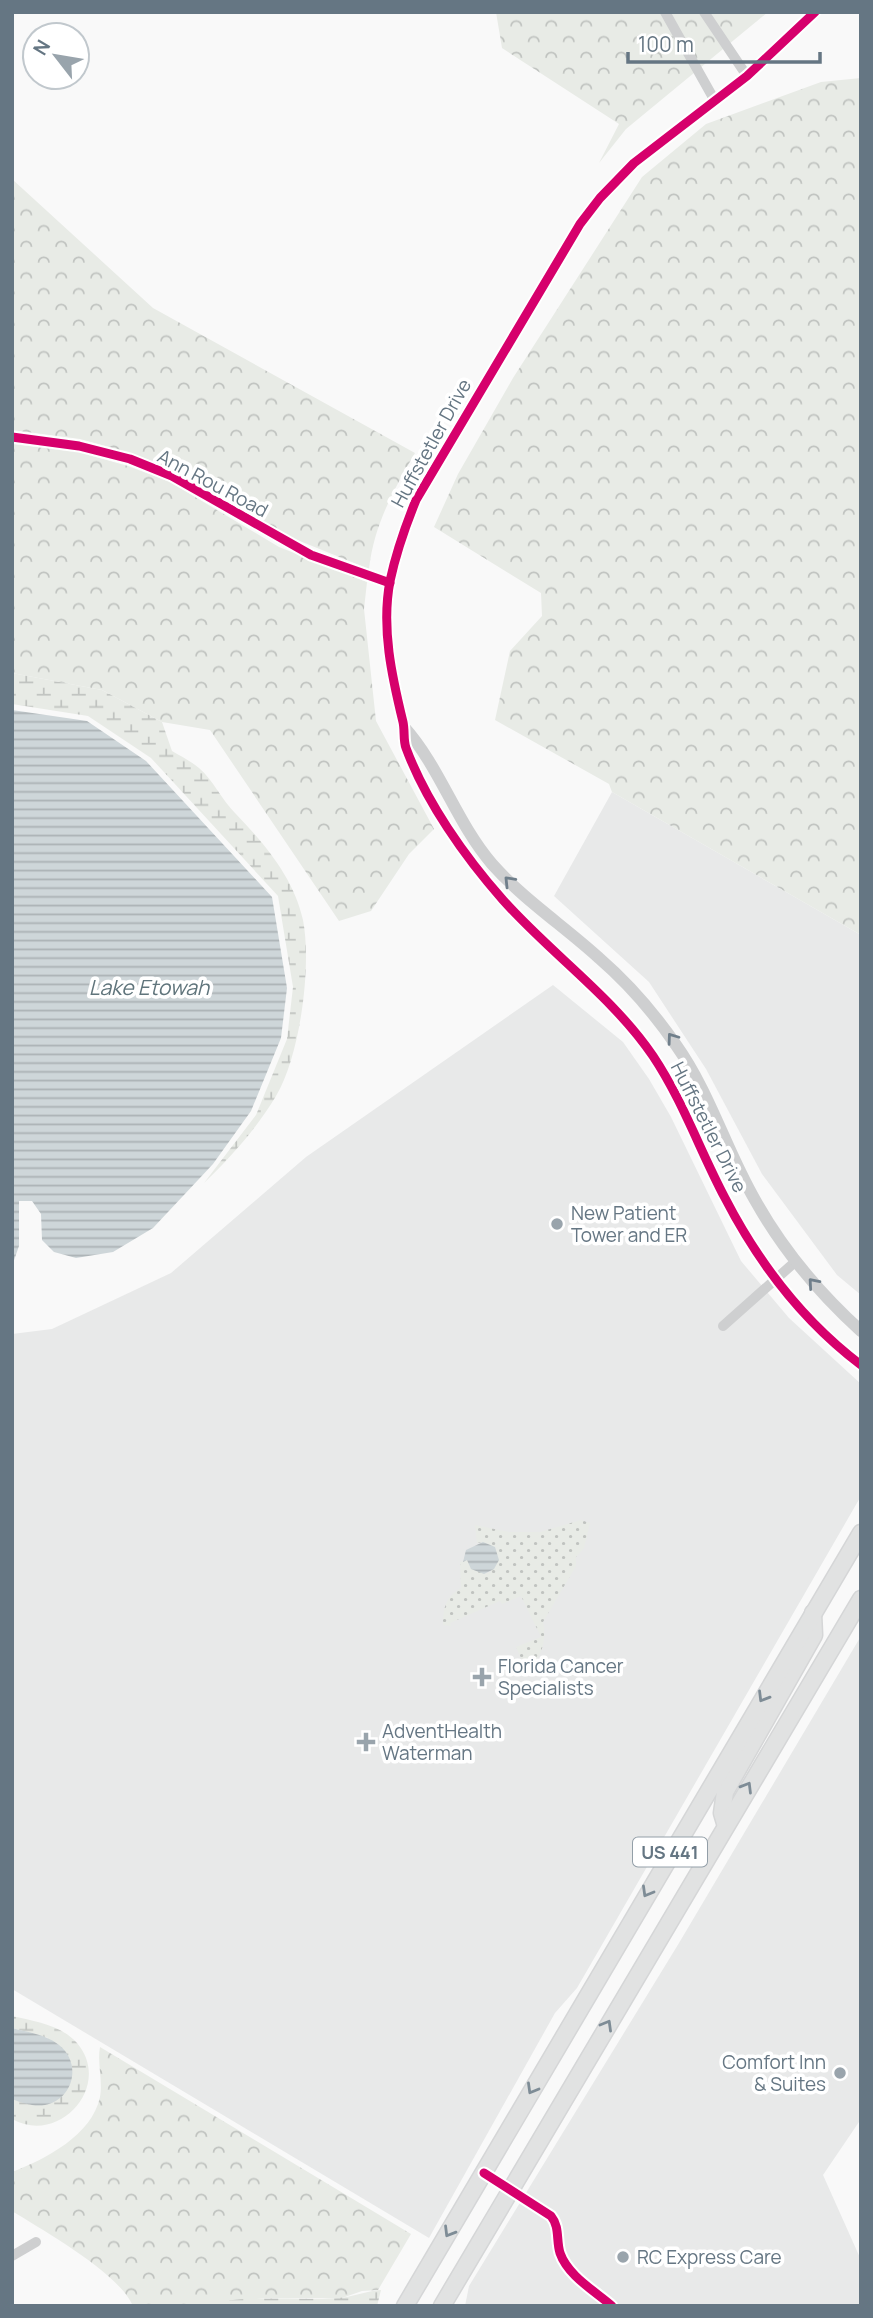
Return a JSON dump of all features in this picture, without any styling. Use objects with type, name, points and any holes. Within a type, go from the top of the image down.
[{"type":"main road","name":"US 441","points":[[405,2306],[861,1533]]},
{"type":"main road","name":"US 441","points":[[442,2306],[861,1599]]},
{"type":"main road","points":[[726,1824],[722,1813],[725,1792],[814,1635],[813,1613]]},
{"type":"street","points":[[665,12],[715,102]]},
{"type":"street","points":[[704,12],[747,76]]},
{"type":"street","name":"Huffstetler Drive","points":[[815,12],[747,76],[634,163],[580,224],[416,500],[400,540],[390,583],[388,631],[391,678],[404,726],[405,746],[428,793],[479,871],[521,918],[605,999],[652,1056],[679,1100],[725,1199],[755,1252],[800,1309],[861,1365]]},
{"type":"street","name":"Ann Rou Road","points":[[12,437],[79,446],[130,459],[172,476],[312,555],[390,583]]},
{"type":"street","name":"Huffstetler Drive","points":[[404,726],[416,741],[467,830],[491,863],[534,904],[598,957],[660,1021],[707,1097],[755,1200],[795,1262],[861,1331]]},
{"type":"street","points":[[723,1326],[795,1262]]},
{"type":"street","points":[[484,2173],[551,2216],[557,2226],[564,2262],[612,2306]]},
{"type":"street","points":[[12,2256],[36,2242]]},
{"type":"shaded area","points":[[612,792],[861,935],[861,1295],[837,1275],[762,1174],[706,1069],[649,982],[554,896]]},
{"type":"shaded area","name":"AdventHealth Waterman","points":[[553,985],[623,1042],[671,1117],[741,1261],[789,1318],[861,1384],[861,1496],[577,1988],[555,2013],[429,2238],[12,1989],[12,1334],[52,1329],[171,1273],[306,1157]]},
{"type":"shaded area","points":[[861,1636],[861,2119],[823,2175],[861,2260],[861,2306],[465,2306],[469,2286],[679,1943]]},
{"type":"green space","points":[[496,12],[768,12],[626,129],[599,163],[619,124],[502,48]]},
{"type":"green space","points":[[861,78],[861,935],[612,792],[609,784],[495,720],[510,651],[542,616],[541,593],[434,527],[458,474],[513,378],[642,177],[706,124],[821,82]]},
{"type":"green space","points":[[12,179],[153,308],[415,453],[380,523],[369,569],[285,535],[175,470],[131,453],[80,439],[12,430]]},
{"type":"green space","points":[[12,444],[78,452],[128,466],[170,482],[279,547],[367,582],[364,609],[376,721],[434,829],[409,854],[371,911],[339,921],[210,730],[162,722],[102,690],[12,673]]},
{"type":"green space","points":[[12,673],[102,690],[162,722],[172,751],[196,765],[209,778],[230,808],[257,836],[285,876],[299,905],[305,939],[305,985],[292,1058],[276,1096],[261,1119],[204,1183],[256,1115],[287,1039],[293,987],[278,896],[151,758],[88,716],[12,704]]},
{"type":"green space","points":[[581,1520],[590,1523],[584,1548],[576,1557],[576,1566],[543,1622],[544,1642],[539,1655],[526,1670],[516,1647],[541,1637],[521,1596],[502,1604],[500,1601],[450,1623],[451,1626],[443,1625],[446,1603],[461,1588],[460,1562],[467,1560],[484,1574],[491,1572],[483,1542],[477,1543],[475,1525],[509,1532],[540,1532]]},
{"type":"green space","points":[[12,2016],[63,2032],[77,2043],[87,2059],[89,2076],[85,2093],[76,2107],[63,2118],[47,2124],[30,2125],[12,2119],[12,2099],[32,2105],[48,2038],[12,2028]]},
{"type":"green space","points":[[100,2047],[411,2234],[378,2290],[362,2291],[342,2298],[266,2298],[195,2306],[133,2306],[113,2280],[97,2267],[12,2211],[12,2172],[66,2144],[88,2123],[95,2111],[101,2091]]},
{"type":"green space","points":[[381,2290],[377,2306],[195,2306],[230,2300],[338,2298]]},
{"type":"water","name":"Lake Etowah","points":[[12,710],[87,721],[146,761],[272,897],[287,988],[281,1038],[251,1111],[213,1164],[153,1228],[113,1252],[76,1258],[54,1252],[42,1240],[41,1214],[32,1201],[19,1201],[19,1246],[12,1266]]},
{"type":"water","points":[[483,1542],[495,1547],[499,1560],[494,1569],[484,1574],[471,1569],[467,1560],[463,1562],[466,1550]]},
{"type":"water","points":[[12,2028],[49,2039],[66,2052],[71,2061],[72,2080],[63,2096],[45,2105],[12,2099]]},
{"type":"cycle path","points":[[815,12],[747,76],[634,163],[600,198],[580,224],[416,500],[390,581],[387,634],[406,748],[435,808],[475,866],[503,900],[637,1034],[664,1073],[725,1198],[752,1245],[801,1310],[861,1365]]},
{"type":"cycle path","points":[[12,437],[79,446],[130,459],[172,476],[311,555],[390,583]]},
{"type":"cycle path","points":[[484,2173],[551,2216],[556,2225],[560,2253],[569,2269],[612,2306]]},
{"type":"place","name":"New Patient Tower and ER","points":[[557,1224]]},
{"type":"place","name":"Florida Cancer Specialists","points":[[482,1677]]},
{"type":"place","name":"AdventHealth Waterman","points":[[366,1742]]},
{"type":"place","name":"Comfort Inn & Suites","points":[[840,2073]]},
{"type":"place","name":"RC Express Care","points":[[623,2257]]}]
